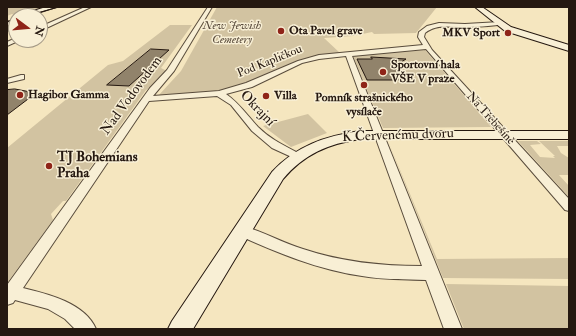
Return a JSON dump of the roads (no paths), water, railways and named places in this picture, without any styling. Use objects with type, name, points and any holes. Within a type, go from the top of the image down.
[{"type":"street","points":[[48,25],[88,7]]},
{"type":"street","name":"Nad Vodovodem","points":[[10,295],[146,99],[170,71],[210,7]]},
{"type":"street","points":[[478,7],[498,23],[517,32],[569,48]]},
{"type":"street","points":[[48,12],[63,8]]},
{"type":"street","points":[[427,47],[421,37],[422,32],[429,27],[498,23]]},
{"type":"street","name":"Pod Kapličkou","points":[[146,99],[219,93],[249,85],[306,60],[348,53],[427,47]]},
{"type":"street","name":"Na Třebešíně","points":[[427,47],[569,207]]},
{"type":"street","points":[[348,53],[453,329]]},
{"type":"street","points":[[7,81],[21,77]]},
{"type":"street","name":"Okrajní","points":[[219,93],[234,103],[255,129],[276,146],[296,156]]},
{"type":"street","name":"K Červenému dvoru","points":[[180,329],[277,176],[296,156],[311,147],[336,138],[379,134],[569,135]]},
{"type":"street","points":[[243,231],[293,253],[328,264],[379,272],[432,273]]},
{"type":"street","points":[[10,295],[56,304],[65,308],[88,329]]},
{"type":"tram line","points":[[48,10],[59,7]]},
{"type":"place","name":"Ota Pavel grave","points":[[281,31]]},
{"type":"place","name":"MKV Sport","points":[[508,33]]},
{"type":"place","name":"Sportovní hala VŠE V praze","points":[[383,72]]},
{"type":"place","name":"Pomník strašnického vysílače","points":[[364,85]]},
{"type":"place","name":"Hagibor Gamma","points":[[20,95]]},
{"type":"place","name":"Villa","points":[[266,96]]},
{"type":"place","name":"TJ Bohemians Praha","points":[[49,166]]},
{"type":"park label","name":"New Jewish Cemetery","points":[[232,33]]}]
